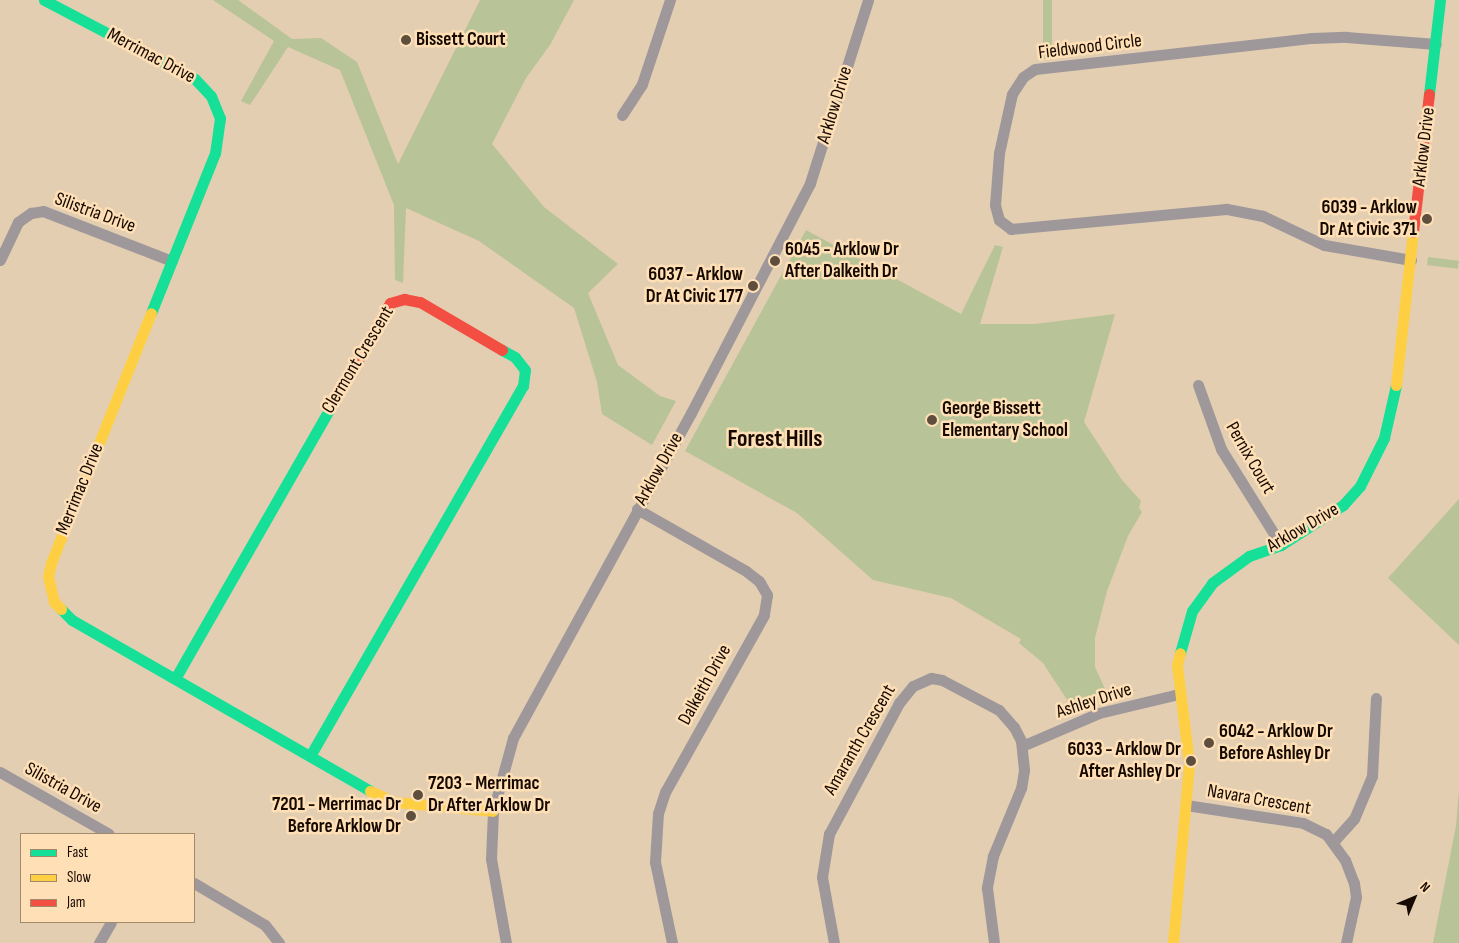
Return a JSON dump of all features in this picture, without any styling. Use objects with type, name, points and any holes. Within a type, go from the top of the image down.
[{"type":"street","name":"Merrimac Drive","points":[[44,0],[195,79],[214,101],[220,118],[218,142],[172,262],[51,562],[48,577],[54,602],[66,616],[176,677],[364,789],[395,802],[493,812]]},
{"type":"street","points":[[622,115],[642,84],[670,0]]},
{"type":"street","name":"Arklow Drive","points":[[506,943],[491,859],[493,812],[513,738],[810,183],[868,0]]},
{"type":"street","name":"Arklow Drive","points":[[1173,943],[1189,763],[1179,694],[1177,665],[1183,637],[1197,604],[1212,583],[1242,561],[1281,545],[1343,505],[1360,486],[1380,448],[1393,406],[1440,0]]},
{"type":"street","name":"Fieldwood Circle","points":[[1411,260],[1324,245],[1263,216],[1239,210],[1216,209],[1011,229],[998,220],[995,206],[999,153],[1012,94],[1023,77],[1034,69],[1312,38],[1346,37],[1436,44]]},
{"type":"street","name":"Silistria Drive","points":[[0,260],[18,222],[31,213],[43,211],[172,262]]},
{"type":"street","name":"Clermont Crescent","points":[[176,677],[386,307],[399,299],[415,300],[515,357],[524,370],[523,386],[310,756]]},
{"type":"street","name":"Pernix Court","points":[[1198,385],[1222,449],[1281,545]]},
{"type":"street","name":"Dalkeith Drive","points":[[637,509],[746,571],[762,584],[767,595],[764,615],[664,792],[658,813],[655,862],[672,943]]},
{"type":"street","name":"Amaranth Crescent","points":[[834,943],[822,877],[827,842],[835,820],[907,691],[931,678],[965,691],[1004,714],[1017,731],[1022,746],[1024,770],[1021,788],[993,856],[987,888],[994,943]]},
{"type":"street","name":"Ashley Drive","points":[[1022,746],[1099,713],[1179,694]]},
{"type":"street","points":[[1334,842],[1354,819],[1372,776],[1376,698]]},
{"type":"street","name":"Silistria Drive","points":[[0,772],[107,833]]},
{"type":"street","name":"Navara Crescent","points":[[1186,805],[1303,823],[1319,829],[1334,842],[1350,868],[1356,891],[1346,943]]},
{"type":"street","points":[[195,884],[265,925],[279,943]]},
{"type":"street","points":[[99,943],[110,923]]},
{"type":"green space","points":[[213,0],[238,0],[292,39],[321,38],[357,62],[398,164],[480,0],[574,0],[550,45],[526,78],[492,144],[544,207],[618,264],[588,293],[618,365],[660,396],[676,401],[652,445],[602,414],[597,382],[574,308],[479,241],[406,208],[403,283],[395,280],[394,205],[340,70],[288,47],[250,105],[241,101],[274,41]]},
{"type":"green space","points":[[1043,0],[1052,0],[1052,59],[1043,59]]},
{"type":"green space","points":[[806,230],[961,314],[995,245],[1003,247],[980,324],[1035,324],[1115,314],[1084,422],[1122,480],[1141,501],[1139,508],[1142,512],[1128,536],[1107,591],[1095,638],[1095,667],[1106,691],[1139,690],[1106,696],[1075,712],[1043,663],[1019,643],[1021,639],[951,598],[873,580],[797,513],[685,451]]},
{"type":"green space","points":[[1428,257],[1459,261],[1458,269],[1427,265]]},
{"type":"green space","points":[[1459,499],[1459,645],[1388,578]]},
{"type":"green space","points":[[1459,790],[1459,943],[1433,943],[1456,826]]},
{"type":"traffic: fast","points":[[44,0],[195,79],[211,96],[220,118],[215,153],[151,313]]},
{"type":"traffic: fast","points":[[1429,94],[1440,0]]},
{"type":"traffic: fast","points":[[310,756],[523,386],[525,370],[515,357],[502,350]]},
{"type":"traffic: fast","points":[[176,677],[359,358]]},
{"type":"traffic: fast","points":[[1180,653],[1192,611],[1212,583],[1249,556],[1281,545],[1343,505],[1360,486],[1384,438],[1396,385]]},
{"type":"traffic: fast","points":[[61,609],[72,620],[370,791]]},
{"type":"traffic: slow","points":[[1396,385],[1413,232]]},
{"type":"traffic: slow","points":[[61,609],[54,602],[48,577],[51,563],[151,313]]},
{"type":"traffic: slow","points":[[1173,943],[1189,763],[1177,665],[1180,653]]},
{"type":"traffic: slow","points":[[370,791],[395,802],[493,811]]},
{"type":"traffic: jam","points":[[1413,232],[1429,94]]},
{"type":"traffic: jam","points":[[359,358],[390,303],[404,299],[420,302],[502,350]]},
{"type":"place","name":"Bissett Court","points":[[406,40]]},
{"type":"place","name":"6039 - Arklow Dr At Civic 371","points":[[1427,219]]},
{"type":"place","name":"6045 - Arklow Dr After Dalkeith Dr","points":[[775,261]]},
{"type":"place","name":"6037 - Arklow Dr At Civic 177","points":[[753,286]]},
{"type":"place","name":"George Bissett Elementary School","points":[[932,420]]},
{"type":"place","name":"6042 - Arklow Dr Before Ashley Dr","points":[[1209,743]]},
{"type":"place","name":"6033 - Arklow Dr After Ashley Dr","points":[[1191,761]]},
{"type":"place","name":"7203 - Merrimac Dr After Arklow Dr","points":[[418,795]]},
{"type":"place","name":"7201 - Merrimac Dr Before Arklow Dr","points":[[411,816]]},
{"type":"district","name":"Forest Hills","points":[[775,439]]}]
